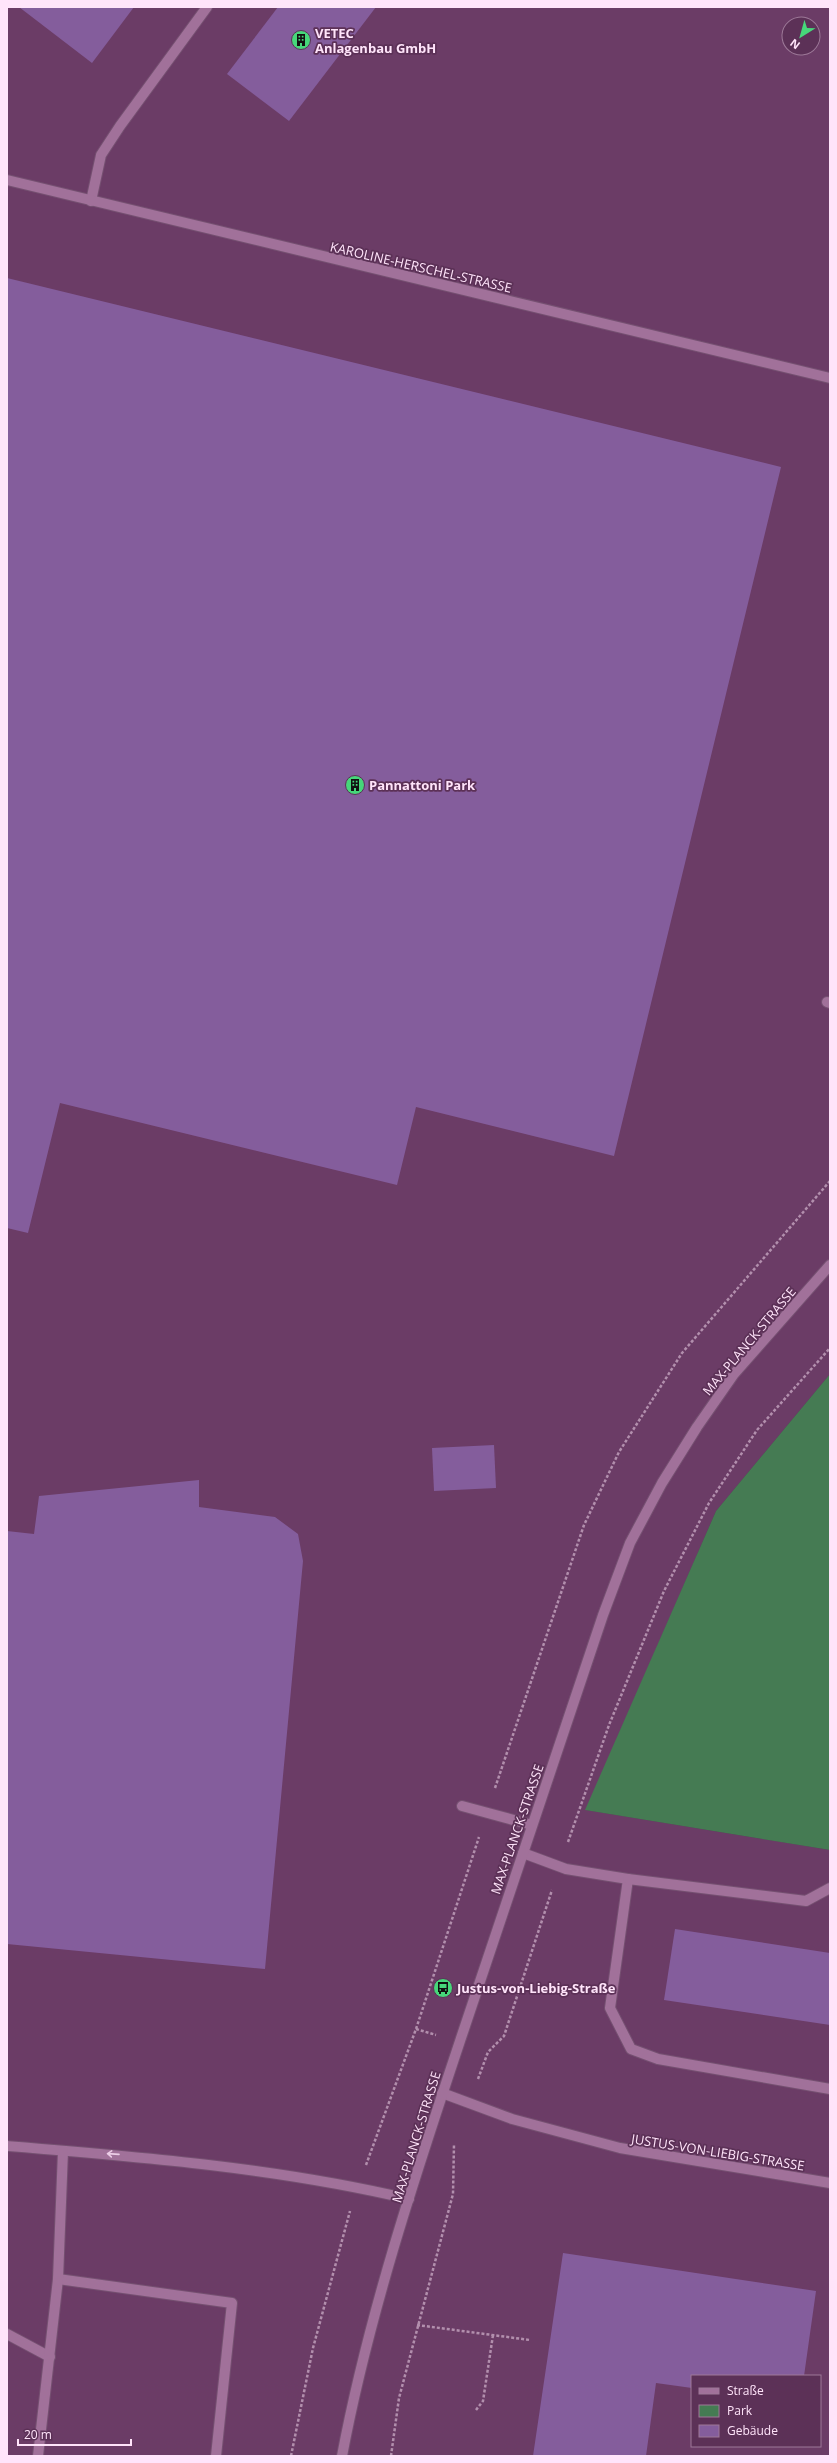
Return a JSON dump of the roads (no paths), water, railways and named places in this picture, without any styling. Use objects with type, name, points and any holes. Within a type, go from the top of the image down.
[{"type":"street","points":[[92,200],[101,155],[120,126],[207,7]]},
{"type":"street","name":"KAROLINE-HERSCHEL-STRASSE","points":[[7,180],[830,378]]},
{"type":"street","name":"MAX-PLANCK-STRASSE","points":[[342,2456],[352,2400],[372,2324],[442,2093],[603,1615],[630,1543],[662,1483],[697,1427],[734,1374],[830,1265]]},
{"type":"street","points":[[462,1806],[532,1825]]},
{"type":"street","points":[[523,1853],[560,1866],[628,1879],[806,1901],[830,1888]]},
{"type":"street","points":[[628,1879],[610,2008],[631,2049],[658,2059],[830,2089]]},
{"type":"street","name":"JUSTUS-VON-LIEBIG-STRASSE","points":[[442,2093],[512,2119],[620,2148],[830,2183]]},
{"type":"street","points":[[7,2146],[152,2157],[358,2187],[409,2199]]},
{"type":"street","points":[[38,2456],[58,2279],[63,2151]]},
{"type":"street","points":[[58,2279],[232,2303],[216,2456]]},
{"type":"street","points":[[7,2334],[50,2357]]},
{"type":"place","name":"VETEC Anlagenbau GmbH","points":[[301,40]]},
{"type":"place","name":"Pannattoni Park","points":[[355,785]]},
{"type":"place","name":"Justus-von-Liebig-Straße","points":[[443,1988]]}]
